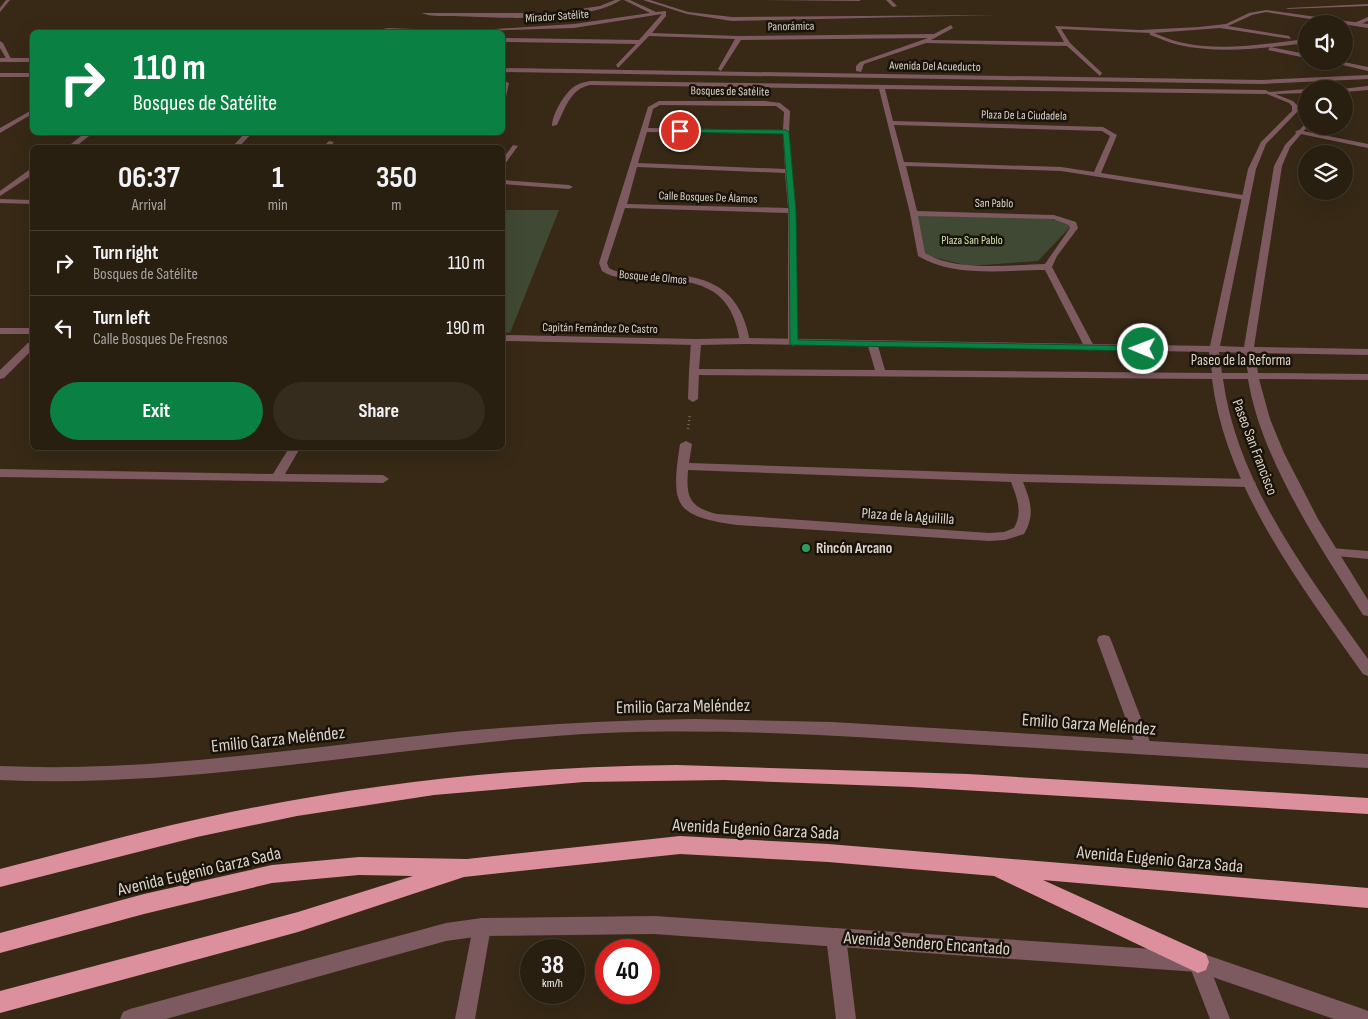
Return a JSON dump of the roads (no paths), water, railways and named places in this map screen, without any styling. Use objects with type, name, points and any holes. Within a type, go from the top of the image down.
[{"type":"highway","points":[[0,878],[150,840],[251,817],[398,791],[536,778],[641,772],[746,772],[944,781],[1368,806]]},
{"type":"highway","name":"Avenida Eugenio Garza Sada","points":[[0,943],[144,904],[272,874],[358,866],[467,868],[680,845],[828,853],[1368,898]]},
{"type":"highway","points":[[993,867],[1198,962]]},
{"type":"highway","points":[[0,1002],[298,922],[467,868]]},
{"type":"street","points":[[0,11],[8,0]]},
{"type":"street","points":[[424,13],[491,16],[553,13],[592,9],[619,0]]},
{"type":"street","points":[[626,0],[656,14]]},
{"type":"street","points":[[618,66],[664,14],[636,0]]},
{"type":"street","points":[[646,0],[687,13],[732,19],[995,15]]},
{"type":"street","points":[[761,0],[859,0]]},
{"type":"street","points":[[888,0],[895,6]]},
{"type":"street","points":[[1100,74],[1068,44],[1057,27],[1147,32],[1227,25],[1251,14],[1266,11],[1368,5]]},
{"type":"street","points":[[1266,11],[1368,26]]},
{"type":"street","name":"Mirador Satélite","points":[[492,30],[574,26],[664,14]]},
{"type":"street","points":[[1355,24],[1368,19]]},
{"type":"street","points":[[1218,26],[1298,40]]},
{"type":"street","points":[[859,71],[859,66],[869,60],[924,42],[951,27]]},
{"type":"street","points":[[1147,32],[1175,42],[1201,46],[1254,46],[1298,42]]},
{"type":"street","name":"Panorámica","points":[[647,34],[739,38],[936,36]]},
{"type":"street","points":[[721,69],[739,38]]},
{"type":"street","points":[[505,40],[641,42]]},
{"type":"street","points":[[924,42],[1068,44]]},
{"type":"street","points":[[0,44],[10,60]]},
{"type":"street","points":[[1254,46],[1298,54]]},
{"type":"street","points":[[0,60],[30,60]]},
{"type":"street","name":"Avenida Del Acueducto","points":[[505,65],[1270,76],[1368,71]]},
{"type":"street","points":[[1353,67],[1368,71]]},
{"type":"street","name":"Avenida Del Acueducto","points":[[505,70],[1262,82],[1368,77]]},
{"type":"street","points":[[0,75],[30,75]]},
{"type":"street","points":[[6,82],[19,75]]},
{"type":"street","name":"Avenida Del Acueducto","points":[[554,125],[573,89],[582,84],[1298,91]]},
{"type":"street","points":[[881,86],[914,213],[921,254],[933,262],[958,266],[1048,267],[1090,348]]},
{"type":"street","points":[[1353,95],[1365,89]]},
{"type":"street","name":"Paseo San Francisco","points":[[1265,92],[1291,102],[1295,106],[1295,111],[1264,142],[1252,168],[1214,350],[1215,375],[1224,413],[1250,483],[1287,554],[1368,670]]},
{"type":"street","name":"Bosques de Satélite","points":[[650,108],[659,103],[668,102],[778,104],[787,111],[786,132],[792,211],[793,343]]},
{"type":"street","name":"Bosque de Olmos","points":[[650,108],[622,206],[602,263],[605,269],[620,275],[671,277],[711,286],[727,296],[739,313],[744,326],[745,340]]},
{"type":"street","points":[[0,131],[30,113]]},
{"type":"street","name":"Plaza De La Ciudadela","points":[[890,123],[1103,129],[1114,135],[1097,173]]},
{"type":"street","points":[[644,130],[786,132]]},
{"type":"street","name":"Paseo San Francisco","points":[[1298,134],[1287,146],[1278,166],[1249,350],[1252,375],[1278,454],[1330,552],[1368,611]]},
{"type":"street","points":[[73,145],[87,135]]},
{"type":"street","points":[[237,145],[247,135]]},
{"type":"street","points":[[1325,135],[1368,146]]},
{"type":"street","points":[[328,145],[331,142]]},
{"type":"street","points":[[505,161],[515,146]]},
{"type":"street","points":[[634,164],[788,170]]},
{"type":"street","points":[[901,164],[1061,169],[1097,173],[1246,198]]},
{"type":"street","points":[[0,194],[30,173]]},
{"type":"street","points":[[505,182],[569,187]]},
{"type":"street","points":[[0,201],[30,202]]},
{"type":"street","name":"Calle Bosques De Álamos","points":[[622,206],[792,211]]},
{"type":"street","name":"San Pablo","points":[[914,213],[1054,217],[1073,224],[1074,228],[1053,256],[1048,267]]},
{"type":"street","points":[[0,330],[30,331]]},
{"type":"street","name":"Capitán Fernández De Castro","points":[[505,338],[696,342]]},
{"type":"street","name":"Paseo de la Reforma","points":[[696,342],[745,340],[793,343],[1368,352]]},
{"type":"street","points":[[693,399],[696,342]]},
{"type":"street","points":[[872,344],[881,373]]},
{"type":"street","points":[[0,376],[30,346]]},
{"type":"street","name":"Paseo de la Reforma","points":[[694,372],[1368,377]]},
{"type":"street","points":[[686,444],[683,466],[1016,478],[1250,483]]},
{"type":"street","points":[[278,476],[293,450]]},
{"type":"street","name":"Plaza de la Aguililla","points":[[683,466],[682,499],[686,507],[702,515],[737,521],[989,537],[1005,536],[1019,531],[1026,520],[1026,507],[1016,478]]},
{"type":"street","points":[[0,473],[383,479]]},
{"type":"street","points":[[1330,552],[1368,555]]},
{"type":"street","points":[[1104,640],[1144,747]]},
{"type":"street","name":"Emilio Garza Meléndez","points":[[0,773],[74,775],[130,773],[463,738],[602,727],[740,724],[869,730],[1368,761]]},
{"type":"street","name":"Avenida Sendero Encantado","points":[[130,1019],[446,932],[482,927],[654,924],[1198,962],[1363,1019]]},
{"type":"street","points":[[465,1019],[482,927]]},
{"type":"street","points":[[836,937],[846,1019]]},
{"type":"street","points":[[1198,962],[1220,1019]]},
{"type":"place","name":"Rincón Arcano","points":[[806,548]]},
{"type":"park label","name":"Plaza San Pablo","points":[[972,240]]}]
